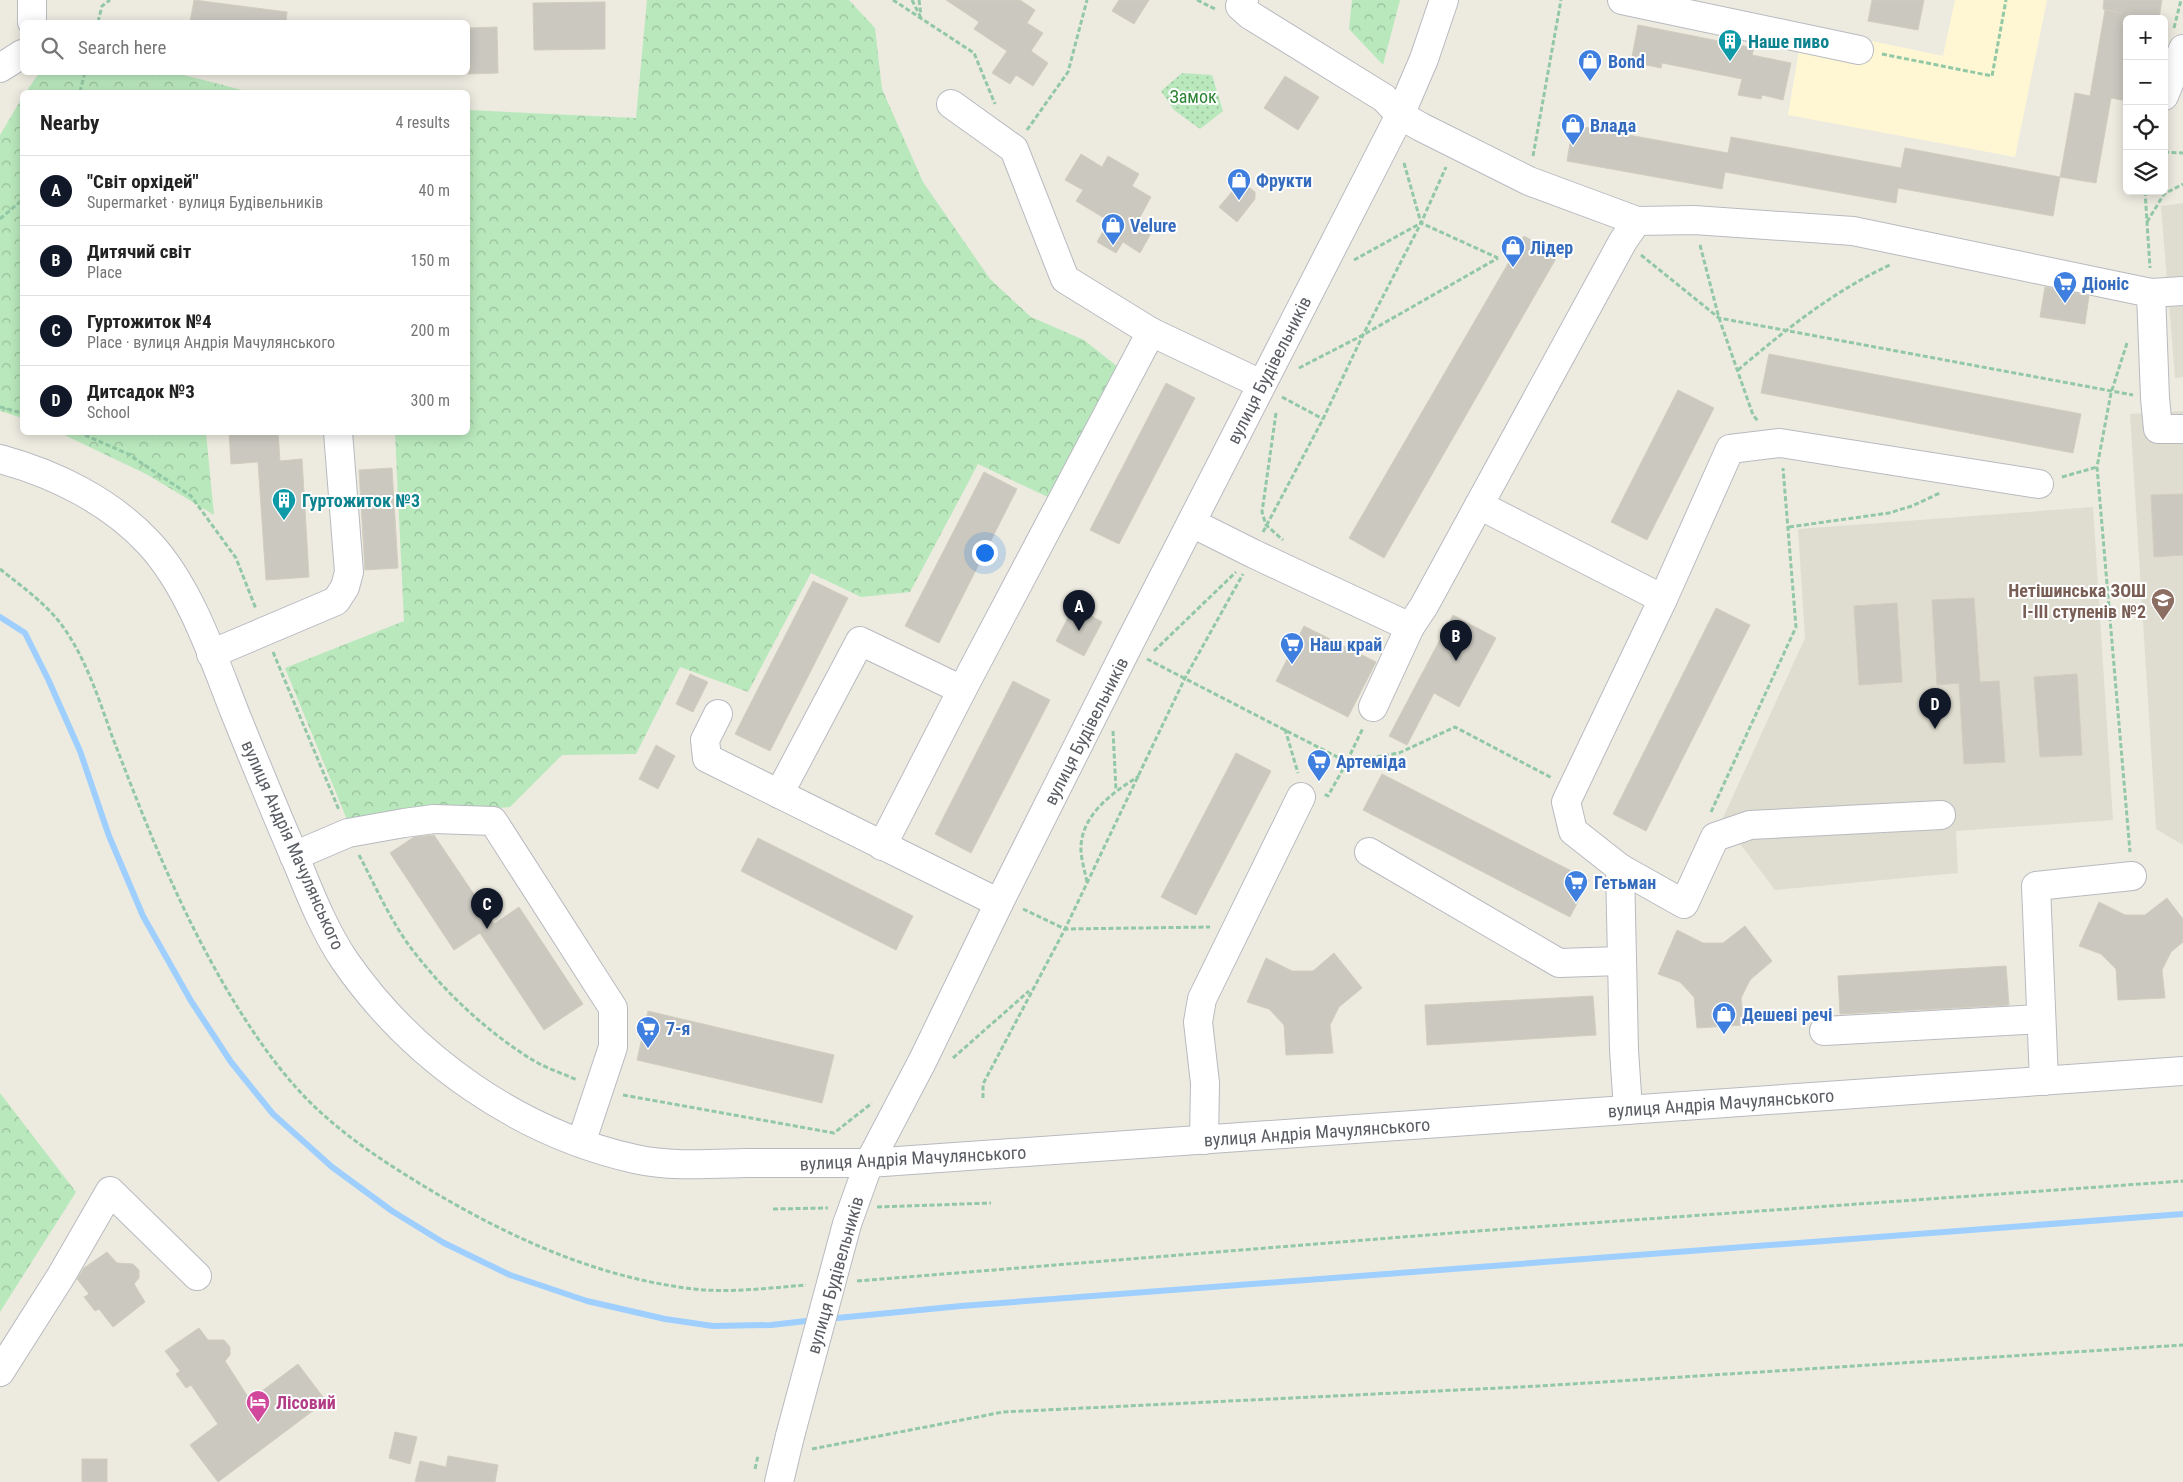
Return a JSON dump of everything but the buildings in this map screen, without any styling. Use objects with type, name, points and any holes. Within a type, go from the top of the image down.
[{"type":"street","points":[[32,0],[32,20]]},
{"type":"street","points":[[1244,0],[1240,6],[1250,15],[1384,98],[1400,115],[1456,145],[1630,231],[1694,220],[1853,231],[2152,293],[2183,292]]},
{"type":"street","name":"вулиця Будівельників","points":[[779,1482],[801,1442],[849,1216],[869,1163],[923,1060],[1011,906],[1192,522],[1400,115],[1424,59],[1444,0]]},
{"type":"street","points":[[1622,0],[1656,3],[1860,50]]},
{"type":"street","points":[[2168,86],[2183,49]]},
{"type":"street","points":[[0,68],[20,55]]},
{"type":"street","points":[[951,104],[1014,149],[1065,279],[1151,332],[1261,384]]},
{"type":"street","points":[[1372,708],[1410,628],[1424,606],[1630,231]]},
{"type":"street","points":[[2152,293],[2155,398],[2158,429],[2183,429]]},
{"type":"street","points":[[882,846],[1151,332]]},
{"type":"street","points":[[211,654],[336,601],[345,587],[349,572],[338,435]]},
{"type":"street","points":[[1941,814],[1750,825],[1715,837],[1684,904],[1620,868],[1573,831],[1566,802],[1663,599],[1730,449],[1780,443],[2039,484]]},
{"type":"street","name":"вулиця Андрія Мачулянського","points":[[0,459],[52,477],[107,507],[129,523],[150,544],[171,573],[194,615],[211,654],[317,909],[344,959],[394,1020],[452,1073],[493,1101],[535,1124],[581,1143],[638,1160],[688,1164],[869,1163],[2183,1071]]},
{"type":"street","points":[[1479,505],[1663,599]]},
{"type":"street","points":[[1192,522],[1254,554],[1410,628]]},
{"type":"street","points":[[779,794],[860,641],[962,690]]},
{"type":"street","points":[[718,714],[706,740],[707,758],[882,846],[1011,906]]},
{"type":"street","points":[[1204,1140],[1205,1083],[1198,1022],[1202,1000],[1236,927],[1306,789]]},
{"type":"street","points":[[294,856],[348,833],[404,823],[434,819],[493,821],[613,1008],[613,1047],[581,1143]]},
{"type":"street","points":[[1368,852],[1559,963],[1621,961]]},
{"type":"street","points":[[1620,868],[1621,961],[1628,1110]]},
{"type":"street","points":[[2044,1081],[2036,886],[2132,876]]},
{"type":"street","points":[[1824,1031],[2042,1019]]},
{"type":"street","points":[[0,1372],[61,1276],[110,1192],[197,1276]]},
{"type":"path","points":[[98,20],[102,6],[110,0]]},
{"type":"path","points":[[893,0],[922,21],[974,53],[996,105]]},
{"type":"path","points":[[912,0],[922,21]]},
{"type":"path","points":[[919,0],[922,21]]},
{"type":"path","points":[[1014,149],[1068,72],[1087,0]]},
{"type":"path","points":[[1529,181],[1561,0]]},
{"type":"path","points":[[1860,50],[1992,76],[2006,0]]},
{"type":"path","points":[[80,90],[84,75]]},
{"type":"path","points":[[984,1098],[983,1084],[1065,929],[1185,678],[1254,554],[1266,525],[1323,419],[1363,335],[1421,222],[1456,145]]},
{"type":"path","points":[[2168,152],[2183,153]]},
{"type":"path","points":[[1294,370],[1363,335],[1498,258],[1421,222],[1404,164]]},
{"type":"path","points":[[2147,222],[2164,194],[2183,184]]},
{"type":"path","points":[[2145,195],[2152,293]]},
{"type":"path","points":[[0,219],[20,202]]},
{"type":"path","points":[[1694,220],[1719,318],[1753,416],[1780,443],[1789,527],[1796,627],[1706,823],[1715,837]]},
{"type":"path","points":[[1354,260],[1421,222]]},
{"type":"path","points":[[1630,231],[1719,318],[2111,393],[2155,398]]},
{"type":"path","points":[[1738,370],[1784,330],[1832,298],[1895,262]]},
{"type":"path","points":[[2111,393],[2097,467],[2132,876]]},
{"type":"path","points":[[1286,542],[1266,525],[1262,512],[1278,395],[1323,419]]},
{"type":"path","points":[[0,407],[20,412]]},
{"type":"path","points":[[2039,484],[2097,467]]},
{"type":"path","points":[[1789,527],[1889,513],[1912,506],[1942,492]]},
{"type":"path","points":[[1254,554],[1146,658],[1347,762],[1399,753],[1455,727],[1572,789]]},
{"type":"path","points":[[1285,729],[1306,789],[1328,796],[1347,762],[1372,708]]},
{"type":"path","points":[[1113,730],[1116,790]]},
{"type":"path","points":[[1087,882],[1081,850],[1085,830],[1096,808],[1116,790],[1139,776]]},
{"type":"path","points":[[1011,906],[1065,929],[1236,927]]},
{"type":"path","points":[[948,1062],[1032,989]]},
{"type":"path","points":[[773,1209],[849,1216],[992,1203]]},
{"type":"path","points":[[801,1442],[1003,1412],[1540,1386],[2183,1344]]},
{"type":"shaded area","points":[[1955,0],[2047,0],[2015,157],[1788,115],[1801,39],[1862,39],[1943,56]]},
{"type":"shaded area","points":[[2183,203],[2183,377],[2175,378],[2161,206]]},
{"type":"shaded area","name":"Нетішинська ЗОШ І-ІІІ ступенів №2","points":[[2183,411],[2183,845],[2156,829],[2130,414]]},
{"type":"shaded area","points":[[2093,507],[2113,820],[1956,831],[1958,873],[1775,890],[1722,820],[1805,638],[1798,529]]},
{"type":"green space","points":[[647,0],[849,0],[875,28],[882,89],[923,182],[990,279],[1031,317],[1084,340],[1123,371],[1052,499],[978,464],[910,592],[861,597],[811,573],[748,692],[680,667],[636,754],[562,755],[510,807],[348,822],[285,668],[404,621],[395,435],[470,435],[470,110],[636,118]]},
{"type":"green space","points":[[1352,0],[1400,0],[1383,65],[1349,29]]},
{"type":"green space","name":"Замок","points":[[1182,73],[1212,75],[1223,111],[1200,129],[1174,110],[1161,91]]},
{"type":"green space","points":[[38,75],[184,75],[242,90],[27,90]]},
{"type":"green space","points":[[20,101],[20,417],[0,411],[0,135]]},
{"type":"green space","points":[[64,435],[206,435],[214,515],[148,475]]},
{"type":"green space","points":[[0,1093],[76,1192],[0,1312]]},
{"type":"waterway","points":[[0,617],[25,633],[48,679],[80,751],[109,836],[143,916],[191,1001],[231,1062],[273,1114],[332,1167],[392,1211],[444,1243],[510,1275],[587,1301],[665,1319],[713,1326],[771,1325],[815,1320]]},
{"type":"waterway","points":[[827,1319],[961,1306],[2183,1214]]},
{"type":"place","name":"Наше пиво","points":[[1730,62]]},
{"type":"place","name":"Bond","points":[[1590,82]]},
{"type":"place","name":"Влада","points":[[1573,146]]},
{"type":"place","name":"Фрукти","points":[[1239,201]]},
{"type":"place","name":"Velure","points":[[1113,246]]},
{"type":"place","name":"Лідер","points":[[1513,268]]},
{"type":"place","name":"Діоніс","points":[[2065,304]]},
{"type":"place","name":"Гуртожиток №3","points":[[284,521]]},
{"type":"place","name":"Нетішинська ЗОШ І-ІІІ ступенів №2","points":[[2163,621]]},
{"type":"place","name":"\"Світ орхідей\"","points":[[1079,631]]},
{"type":"place","name":"Дитячий світ","points":[[1456,661]]},
{"type":"place","name":"Наш край","points":[[1292,665]]},
{"type":"place","name":"Дитсадок №3","points":[[1935,729]]},
{"type":"place","name":"Артеміда","points":[[1319,782]]},
{"type":"place","name":"Гетьман","points":[[1576,903]]},
{"type":"place","name":"Гуртожиток №4","points":[[487,929]]},
{"type":"place","name":"Дешеві речі","points":[[1724,1035]]},
{"type":"place","name":"7-я","points":[[648,1049]]},
{"type":"place","name":"Лісовий","points":[[258,1423]]}]
